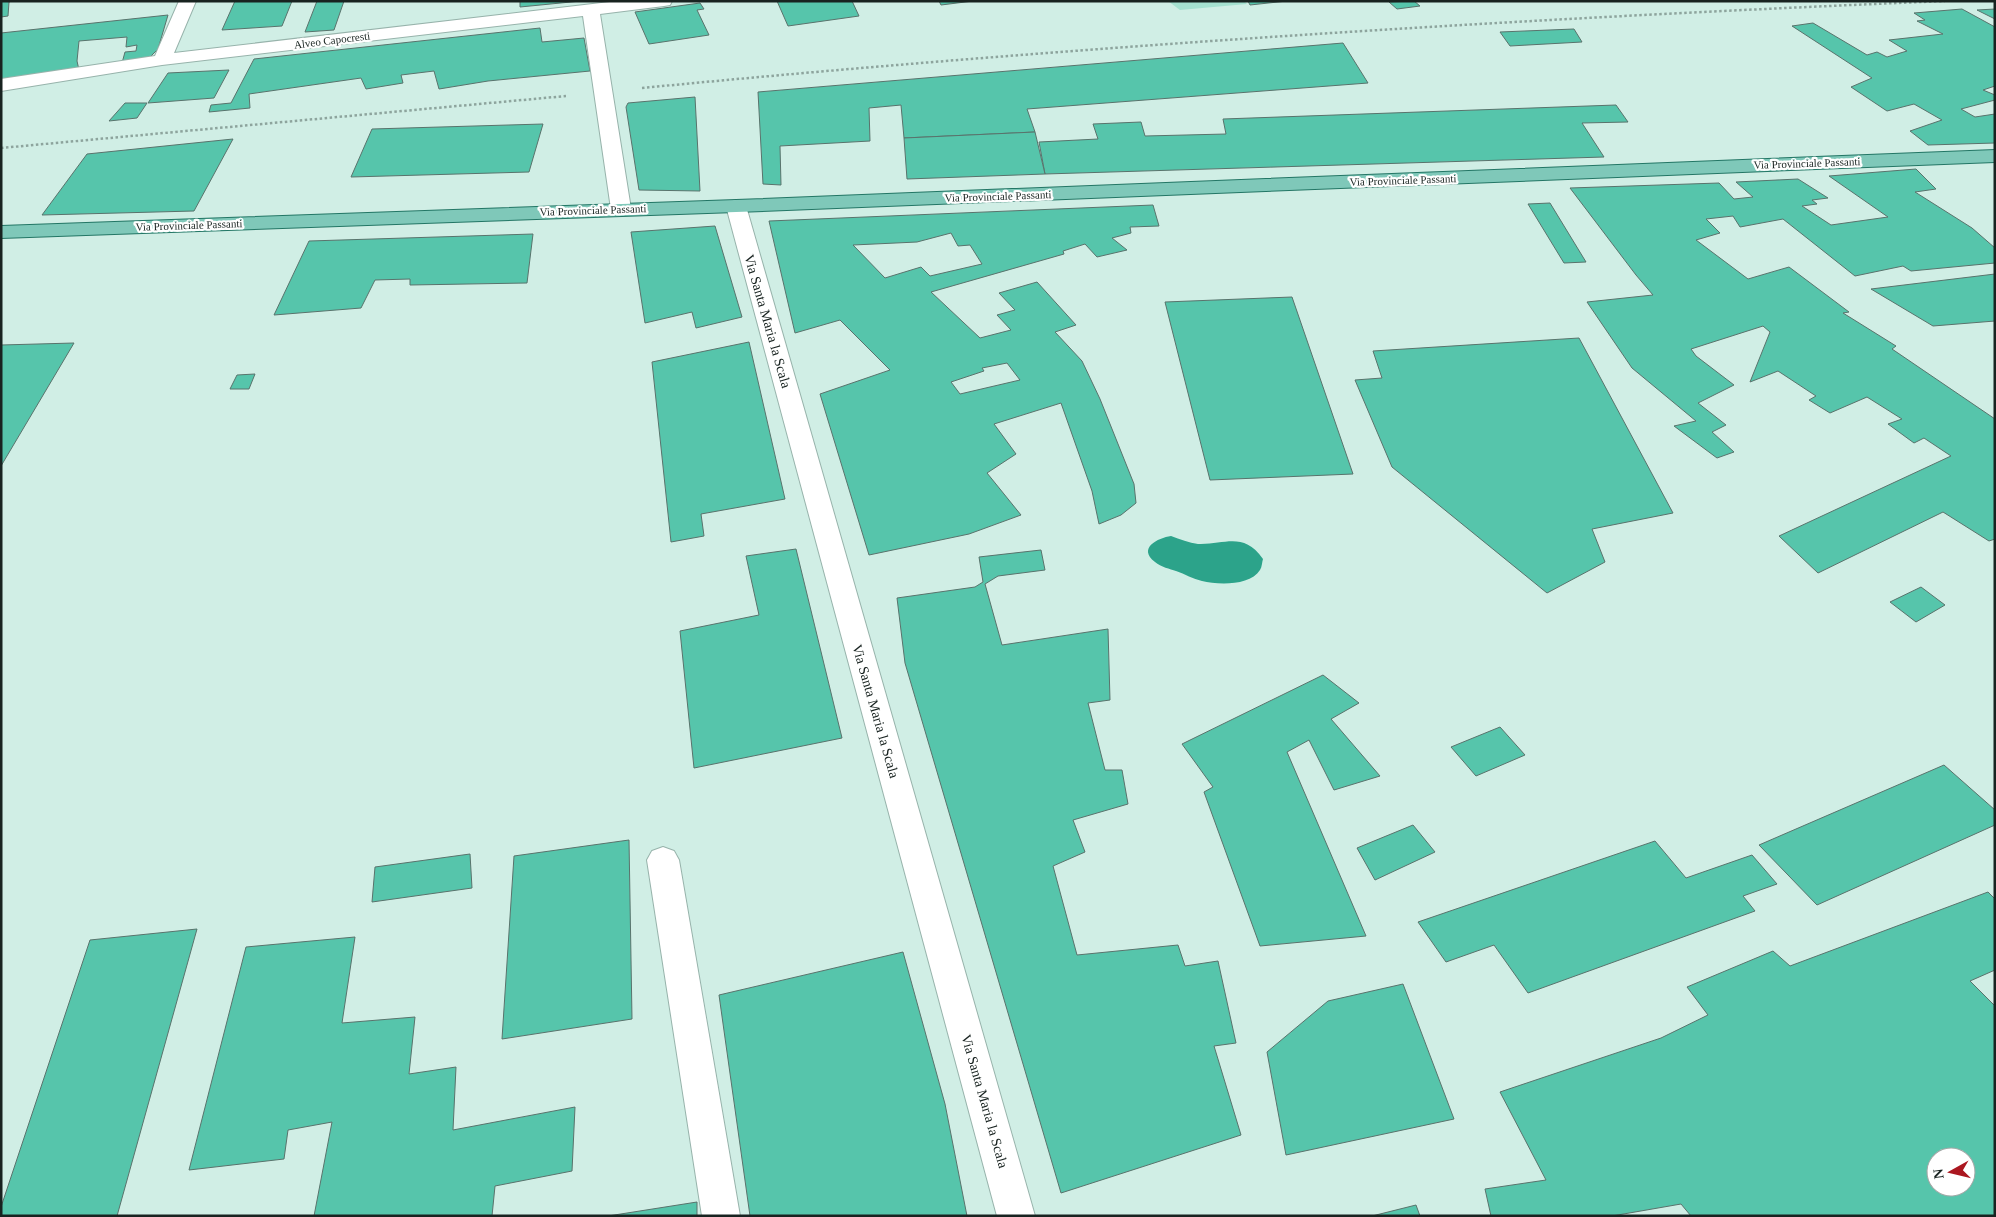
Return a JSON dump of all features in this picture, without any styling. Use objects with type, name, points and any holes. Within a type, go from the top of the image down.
[{"type":"main road","name":"Via Provinciale Passanti","points":[[1,232],[736,206],[1995,156]]},
{"type":"street","points":[[162,60],[188,1]]},
{"type":"street","name":"Alveo Capocresti","points":[[1,85],[162,60],[664,1]]},
{"type":"street","points":[[591,10],[621,209]]},
{"type":"street","name":"Via Santa Maria la Scala","points":[[736,206],[1016,1216]]},
{"type":"street","points":[[663,860],[721,1216]]},
{"type":"path","points":[[1,148],[821,71],[1439,25],[1658,13],[1945,1]]},
{"type":"shaded area","points":[[1168,1],[1244,1],[1247,4],[1180,10]]},
{"type":"shaded area","points":[[1171,536],[1198,544],[1241,542],[1256,550],[1263,559],[1260,570],[1249,579],[1241,582],[1216,583],[1195,579],[1160,565],[1150,557],[1148,552],[1151,544]]},
{"type":"building","points":[[1,1],[12,1],[9,2],[8,16],[1,17]]},
{"type":"building","points":[[235,1],[292,1],[282,26],[222,30]]},
{"type":"building","points":[[317,1],[344,1],[334,30],[305,32]]},
{"type":"building","points":[[520,1],[581,1],[520,7]]},
{"type":"building","points":[[777,1],[852,1],[859,16],[788,26]]},
{"type":"building","points":[[939,1],[973,1],[941,5]]},
{"type":"building","points":[[1248,1],[1287,1],[1250,5]]},
{"type":"building","points":[[1414,1],[1420,6],[1397,9],[1389,2]]},
{"type":"building","points":[[700,3],[704,9],[697,10],[709,35],[649,44],[635,12]]},
{"type":"building","points":[[1962,9],[1995,27],[1995,86],[1983,90],[1995,95],[1995,100],[1961,109],[1975,117],[1995,114],[1995,143],[1928,145],[1910,131],[1942,120],[1914,104],[1887,111],[1851,87],[1872,78],[1792,26],[1813,23],[1867,55],[1877,52],[1887,57],[1907,51],[1889,40],[1943,34],[1917,21],[1925,20],[1914,13]]},
{"type":"building","points":[[1995,9],[1995,19],[1977,10]]},
{"type":"building","points":[[168,15],[158,49],[148,59],[122,63],[125,52],[136,51],[137,45],[126,47],[127,37],[79,41],[77,61],[79,70],[1,82],[1,33]]},
{"type":"building","points":[[540,28],[542,42],[584,38],[590,71],[488,81],[439,89],[434,71],[401,75],[403,83],[366,89],[361,78],[249,94],[250,108],[209,112],[211,105],[231,103],[254,59]]},
{"type":"building","points":[[1574,29],[1582,42],[1510,46],[1500,32]]},
{"type":"building","points":[[1343,43],[1368,83],[1027,109],[1035,132],[904,138],[901,105],[869,108],[870,141],[780,146],[781,185],[763,184],[758,92]]},
{"type":"building","points":[[229,70],[214,98],[148,103],[168,73]]},
{"type":"building","points":[[695,97],[700,191],[639,190],[626,107],[628,103]]},
{"type":"building","points":[[125,103],[147,103],[137,118],[109,121]]},
{"type":"building","points":[[1616,105],[1628,122],[1582,123],[1604,157],[1045,174],[1039,142],[1098,139],[1093,124],[1141,122],[1145,136],[1226,134],[1223,119]]},
{"type":"building","points":[[543,124],[529,172],[351,177],[372,129]]},
{"type":"building","points":[[1035,132],[1045,174],[907,179],[904,138]]},
{"type":"building","points":[[233,139],[194,211],[42,215],[87,154]]},
{"type":"building","points":[[1916,169],[1936,189],[1915,192],[1972,228],[1995,248],[1995,263],[1911,271],[1903,266],[1855,276],[1783,219],[1740,227],[1733,216],[1706,219],[1720,233],[1696,240],[1748,279],[1789,267],[1849,312],[1843,313],[1896,346],[1892,349],[1995,419],[1995,539],[1989,541],[1943,512],[1818,573],[1779,536],[1951,456],[1924,438],[1914,443],[1888,424],[1902,419],[1867,397],[1830,413],[1809,400],[1816,396],[1778,371],[1750,382],[1770,332],[1763,326],[1691,349],[1696,356],[1734,385],[1698,403],[1726,425],[1712,432],[1734,452],[1717,458],[1674,426],[1696,421],[1632,368],[1587,302],[1653,295],[1570,188],[1719,183],[1734,199],[1753,197],[1736,182],[1798,179],[1828,198],[1812,200],[1817,204],[1802,206],[1831,225],[1888,217],[1829,176]]},
{"type":"building","points":[[1550,203],[1586,262],[1564,263],[1528,204]]},
{"type":"building","points":[[1153,205],[1159,226],[1130,227],[1131,233],[1112,238],[1127,250],[1097,257],[1085,244],[1063,251],[1064,254],[931,292],[980,338],[1011,330],[997,315],[1015,310],[999,293],[1037,282],[1076,325],[1055,332],[1082,361],[1100,399],[1134,484],[1136,503],[1121,515],[1099,524],[1092,491],[1061,403],[994,424],[1016,454],[987,473],[1021,515],[969,534],[869,555],[820,394],[890,370],[840,320],[795,333],[769,221]],"holes":[[[951,233],[958,246],[970,245],[982,264],[930,276],[921,267],[885,278],[853,245],[917,242]],[[1007,363],[1020,380],[960,394],[951,382],[984,371],[982,368]]]},
{"type":"building","points":[[715,226],[742,317],[696,328],[692,312],[645,323],[631,232]]},
{"type":"building","points":[[533,234],[527,283],[410,285],[410,279],[375,280],[361,308],[274,315],[309,241]]},
{"type":"building","points":[[1995,274],[1995,321],[1933,326],[1871,289]]},
{"type":"building","points":[[1292,297],[1353,474],[1210,480],[1165,302]]},
{"type":"building","points":[[1579,338],[1673,513],[1592,529],[1605,562],[1547,593],[1392,467],[1355,380],[1382,378],[1373,351]]},
{"type":"building","points":[[749,342],[785,499],[701,514],[704,536],[671,542],[652,362]]},
{"type":"building","points":[[74,343],[1,466],[1,345]]},
{"type":"building","points":[[255,374],[249,389],[230,389],[237,375]]},
{"type":"building","points":[[796,549],[842,738],[694,768],[680,631],[759,615],[746,556]]},
{"type":"building","points":[[1041,550],[1045,570],[998,576],[985,584],[1002,645],[1108,629],[1110,700],[1088,703],[1105,770],[1122,770],[1128,804],[1073,820],[1085,852],[1053,866],[1077,955],[1178,945],[1185,966],[1218,961],[1236,1043],[1214,1046],[1241,1135],[1061,1193],[905,663],[897,598],[975,587],[983,582],[979,557]]},
{"type":"building","points":[[1921,587],[1945,605],[1916,622],[1890,602]]},
{"type":"building","points":[[1323,675],[1359,703],[1331,719],[1380,776],[1334,790],[1309,740],[1287,752],[1366,936],[1260,946],[1204,792],[1213,787],[1182,744]]},
{"type":"building","points":[[1500,727],[1525,755],[1476,776],[1451,747]]},
{"type":"building","points":[[1944,765],[1995,810],[1995,825],[1817,905],[1759,845]]},
{"type":"building","points":[[1413,825],[1435,852],[1375,880],[1357,848]]},
{"type":"building","points":[[629,840],[632,1019],[502,1039],[514,856]]},
{"type":"building","points":[[1655,841],[1686,878],[1752,855],[1777,884],[1743,896],[1755,911],[1528,993],[1494,945],[1446,962],[1418,922]]},
{"type":"building","points":[[470,854],[472,888],[372,902],[375,867]]},
{"type":"building","points":[[1988,892],[1995,899],[1995,970],[1970,981],[1995,1006],[1995,1216],[1691,1216],[1681,1204],[1612,1216],[1491,1216],[1485,1189],[1546,1180],[1500,1092],[1661,1038],[1708,1015],[1687,987],[1773,951],[1790,966]]},
{"type":"building","points":[[197,929],[117,1216],[1,1216],[1,1207],[90,940]]},
{"type":"building","points":[[355,937],[342,1023],[415,1017],[409,1074],[456,1067],[453,1130],[575,1107],[572,1171],[495,1186],[492,1216],[314,1216],[332,1122],[288,1130],[284,1159],[189,1170],[246,947]]},
{"type":"building","points":[[903,952],[945,1104],[967,1216],[750,1216],[719,995]]},
{"type":"building","points":[[1403,984],[1454,1119],[1286,1155],[1267,1052],[1328,1001]]},
{"type":"building","points":[[697,1202],[697,1216],[608,1216]]},
{"type":"building","points":[[1416,1205],[1420,1216],[1372,1216]]}]
